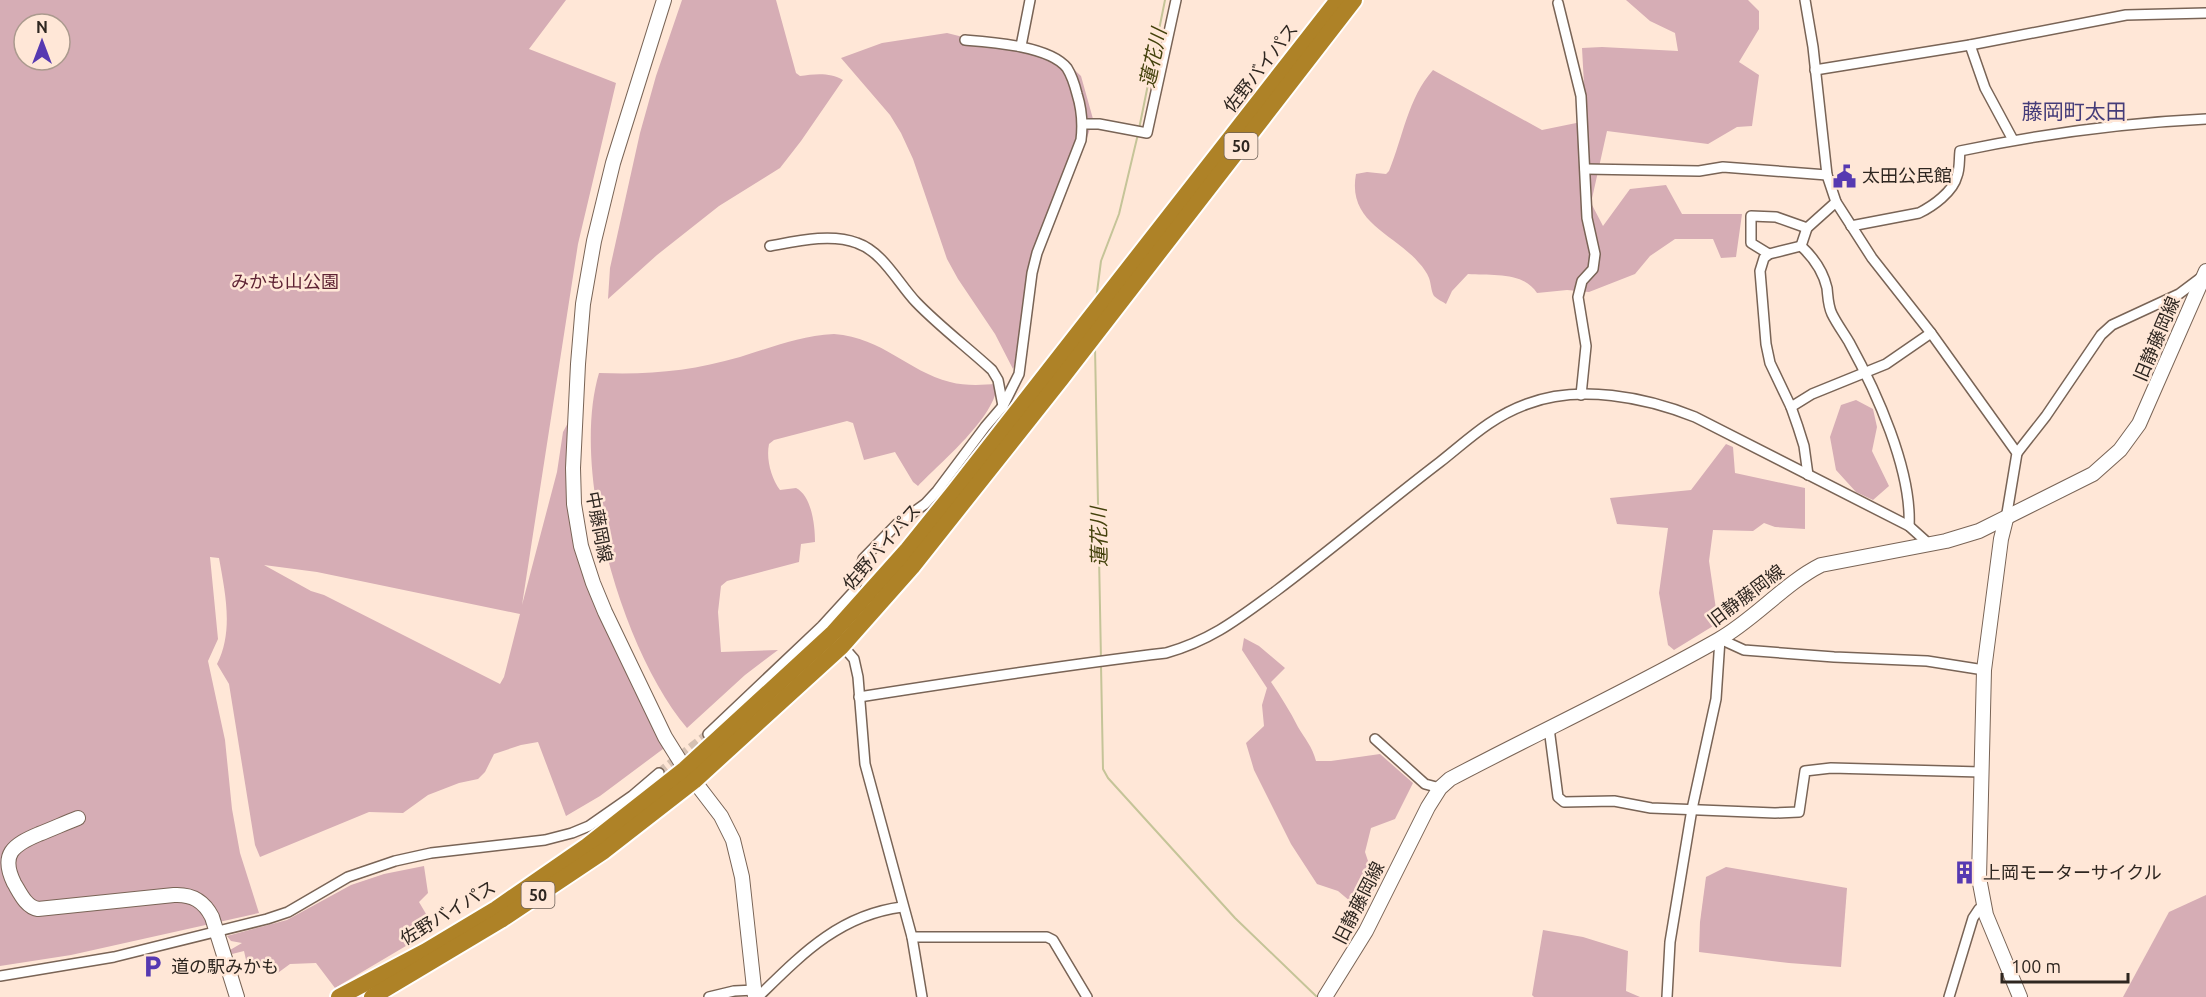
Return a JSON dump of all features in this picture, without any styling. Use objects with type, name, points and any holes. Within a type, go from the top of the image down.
[{"type":"highway","name":"佐野バイパス","points":[[832,635],[908,549],[954,492],[1338,0]]},
{"type":"highway","name":"佐野バイパス","points":[[372,997],[473,938],[586,864],[689,775],[832,635],[912,567],[1054,388],[1354,0]]},
{"type":"highway","name":"佐野バイパス","points":[[339,997],[426,951],[496,909],[689,775]]},
{"type":"street","name":"中藤岡線","points":[[664,0],[613,163],[594,241],[583,304],[578,364],[573,468],[574,504],[581,546],[592,583],[665,737],[689,775],[721,816],[733,840],[741,877],[756,995]]},
{"type":"street","points":[[1021,46],[1030,0]]},
{"type":"street","points":[[1083,124],[1099,124],[1147,133],[1176,0]]},
{"type":"street","points":[[1805,0],[1827,175],[1836,202],[1872,258],[1931,333],[2017,453]]},
{"type":"street","points":[[1558,3],[1581,96],[1587,218],[1595,254],[1593,269],[1582,281],[1578,297],[1586,346],[1581,395]]},
{"type":"street","points":[[1815,69],[1970,45],[2126,15],[2206,13]]},
{"type":"street","points":[[708,734],[832,635],[854,591],[863,560],[897,524],[925,504],[937,491],[1003,406],[1019,374],[1032,273],[1037,253],[1081,140],[1083,124],[1074,84],[1066,67],[1021,46],[965,40]]},
{"type":"street","points":[[1970,45],[1985,88],[2013,140]]},
{"type":"street","points":[[1851,226],[1919,213],[1928,209],[1942,197],[1958,175],[1960,151],[2013,140],[2125,125],[2206,119]]},
{"type":"street","points":[[1585,169],[1699,171],[1723,167],[1827,175]]},
{"type":"street","points":[[1801,246],[1807,228],[1836,202]]},
{"type":"street","points":[[1769,254],[1751,243],[1751,216],[1776,218],[1807,228]]},
{"type":"street","points":[[770,246],[810,240],[842,239],[861,245],[879,257],[917,303],[992,370],[998,380],[1003,406]]},
{"type":"street","points":[[1801,246],[1769,254],[1764,258],[1760,271],[1766,344],[1774,375],[1791,407],[1804,446],[1808,474]]},
{"type":"street","points":[[1801,246],[1809,253],[1821,272],[1827,288],[1829,307],[1864,374],[1890,432],[1904,476],[1910,505],[1909,526]]},
{"type":"street","points":[[2020,997],[1983,907],[1979,867],[1984,670],[2001,539],[2017,453],[2046,416],[2101,335],[2112,325],[2179,294],[2206,274]]},
{"type":"street","name":"旧静藤岡線","points":[[1325,997],[1366,931],[1428,807],[1440,788],[1450,779],[1720,639],[1809,571],[1821,565],[1971,534],[2006,519],[2093,474],[2109,462],[2130,439],[2149,404],[2206,274]]},
{"type":"street","points":[[1791,407],[1812,394],[1886,364],[1931,333]]},
{"type":"street","points":[[859,697],[980,677],[1026,673],[1166,653],[1213,636],[1316,561],[1481,428],[1528,403],[1561,396],[1612,396],[1669,406],[1723,430],[1909,526],[1929,544]]},
{"type":"street","points":[[832,635],[854,659],[866,764],[902,907],[912,937],[922,997]]},
{"type":"street","points":[[1667,997],[1670,942],[1692,808],[1716,699],[1720,639],[1744,650],[1927,661],[1984,670]]},
{"type":"street","points":[[1549,728],[1558,797],[1564,802],[1614,801],[1651,808],[1799,812],[1805,771],[1831,768],[1981,772]]},
{"type":"street","points":[[1375,739],[1425,784],[1440,788]]},
{"type":"street","points":[[0,976],[114,957],[288,912],[348,877],[395,861],[431,853],[545,840],[572,832],[589,826],[659,773]]},
{"type":"street","points":[[78,818],[21,842],[6,856],[6,872],[29,905],[34,909],[45,909],[184,895],[192,897],[205,905],[212,917],[237,997]]},
{"type":"street","points":[[709,997],[734,991],[756,995],[824,937],[870,914],[902,907]]},
{"type":"street","points":[[1948,997],[1973,918],[1983,907]]},
{"type":"street","points":[[912,937],[1047,937],[1053,940],[1087,997]]},
{"type":"green space","name":"みかも山公園","points":[[0,0],[566,0],[529,49],[616,83],[578,244],[522,605],[557,472],[563,432],[570,419],[567,437],[568,475],[592,598],[634,690],[667,746],[600,796],[566,816],[538,742],[494,754],[485,772],[478,779],[459,783],[428,795],[403,813],[369,812],[260,857],[255,845],[229,684],[217,664],[225,638],[227,611],[219,558],[210,557],[218,639],[208,661],[225,740],[232,809],[240,853],[259,913],[71,955],[0,966]],"holes":[[[264,565],[317,572],[520,614],[504,677],[500,684],[324,595],[311,591]]]},
{"type":"green space","points":[[682,0],[776,0],[796,73],[800,76],[827,75],[843,80],[780,168],[719,206],[657,255],[608,299],[610,268],[640,133],[656,76]]},
{"type":"green space","points":[[1626,0],[1748,0],[1759,11],[1759,29],[1739,62],[1759,75],[1752,126],[1737,127],[1708,144],[1607,131],[1591,203],[1603,226],[1630,189],[1666,185],[1682,214],[1742,214],[1736,257],[1721,258],[1713,239],[1675,239],[1650,256],[1635,274],[1589,292],[1567,290],[1537,293],[1524,281],[1515,278],[1468,274],[1452,291],[1446,304],[1434,296],[1426,272],[1409,253],[1365,216],[1355,191],[1356,174],[1367,172],[1386,174],[1389,171],[1412,105],[1433,70],[1542,130],[1586,121],[1582,48],[1678,51],[1675,33],[1650,21]]},
{"type":"green space","points":[[947,33],[1067,63],[1081,76],[1093,119],[1043,244],[1028,334],[1013,369],[995,334],[947,259],[913,159],[901,133],[890,115],[841,58],[882,43]]},
{"type":"green space","points":[[834,334],[867,342],[935,377],[950,382],[967,385],[997,384],[995,397],[966,438],[918,486],[913,482],[895,452],[864,460],[853,423],[847,421],[774,440],[769,444],[769,462],[774,480],[780,490],[796,488],[806,498],[813,520],[815,542],[801,544],[799,562],[727,581],[721,586],[718,612],[721,652],[778,650],[745,675],[687,728],[663,695],[642,654],[623,608],[608,558],[597,508],[591,459],[592,413],[599,373],[653,373],[687,369],[722,362],[798,340]]},
{"type":"green space","points":[[1856,400],[1873,409],[1877,427],[1872,451],[1889,486],[1873,500],[1856,492],[1836,470],[1830,437],[1841,405]]},
{"type":"green space","points":[[1726,444],[1733,447],[1735,473],[1805,488],[1805,529],[1775,527],[1764,523],[1753,531],[1713,530],[1709,561],[1718,623],[1674,650],[1668,645],[1659,593],[1668,528],[1617,524],[1610,498],[1691,490]]},
{"type":"green space","points":[[1244,638],[1259,646],[1285,668],[1271,682],[1316,761],[1380,754],[1413,783],[1395,819],[1371,828],[1365,852],[1376,885],[1363,912],[1338,891],[1317,884],[1291,844],[1254,770],[1246,743],[1264,726],[1262,705],[1267,688],[1242,650]]},
{"type":"green space","points":[[424,866],[428,893],[419,902],[432,924],[416,940],[335,988],[316,963],[290,964],[275,975],[264,967],[249,973],[244,951],[232,954],[230,950],[242,943],[231,941],[227,936],[287,920],[351,885],[384,874]]},
{"type":"green space","points":[[1726,867],[1847,888],[1841,967],[1699,952],[1706,877]]},
{"type":"green space","points":[[2206,895],[2206,997],[2123,997],[2169,912]]},
{"type":"green space","points":[[1543,930],[1583,937],[1628,951],[1626,991],[1640,997],[1534,997],[1532,995]]},
{"type":"waterway","name":"蓮花川","points":[[1139,129],[1165,0]]},
{"type":"waterway","name":"蓮花川","points":[[1096,300],[1101,261],[1119,214],[1138,134]]},
{"type":"waterway","name":"蓮花川","points":[[1095,347],[1101,660]]},
{"type":"waterway","name":"蓮花川","points":[[1101,665],[1103,769],[1108,778],[1235,918],[1317,997]]},
{"type":"tunnel","points":[[659,773],[708,734]]},
{"type":"place","name":"太田公民館","points":[[1844,176]]},
{"type":"place","name":"上岡モーターサイクル","points":[[1965,873]]},
{"type":"place","name":"道の駅みかも","points":[[153,967]]},
{"type":"district","name":"藤岡町太田","points":[[2074,112]]}]
